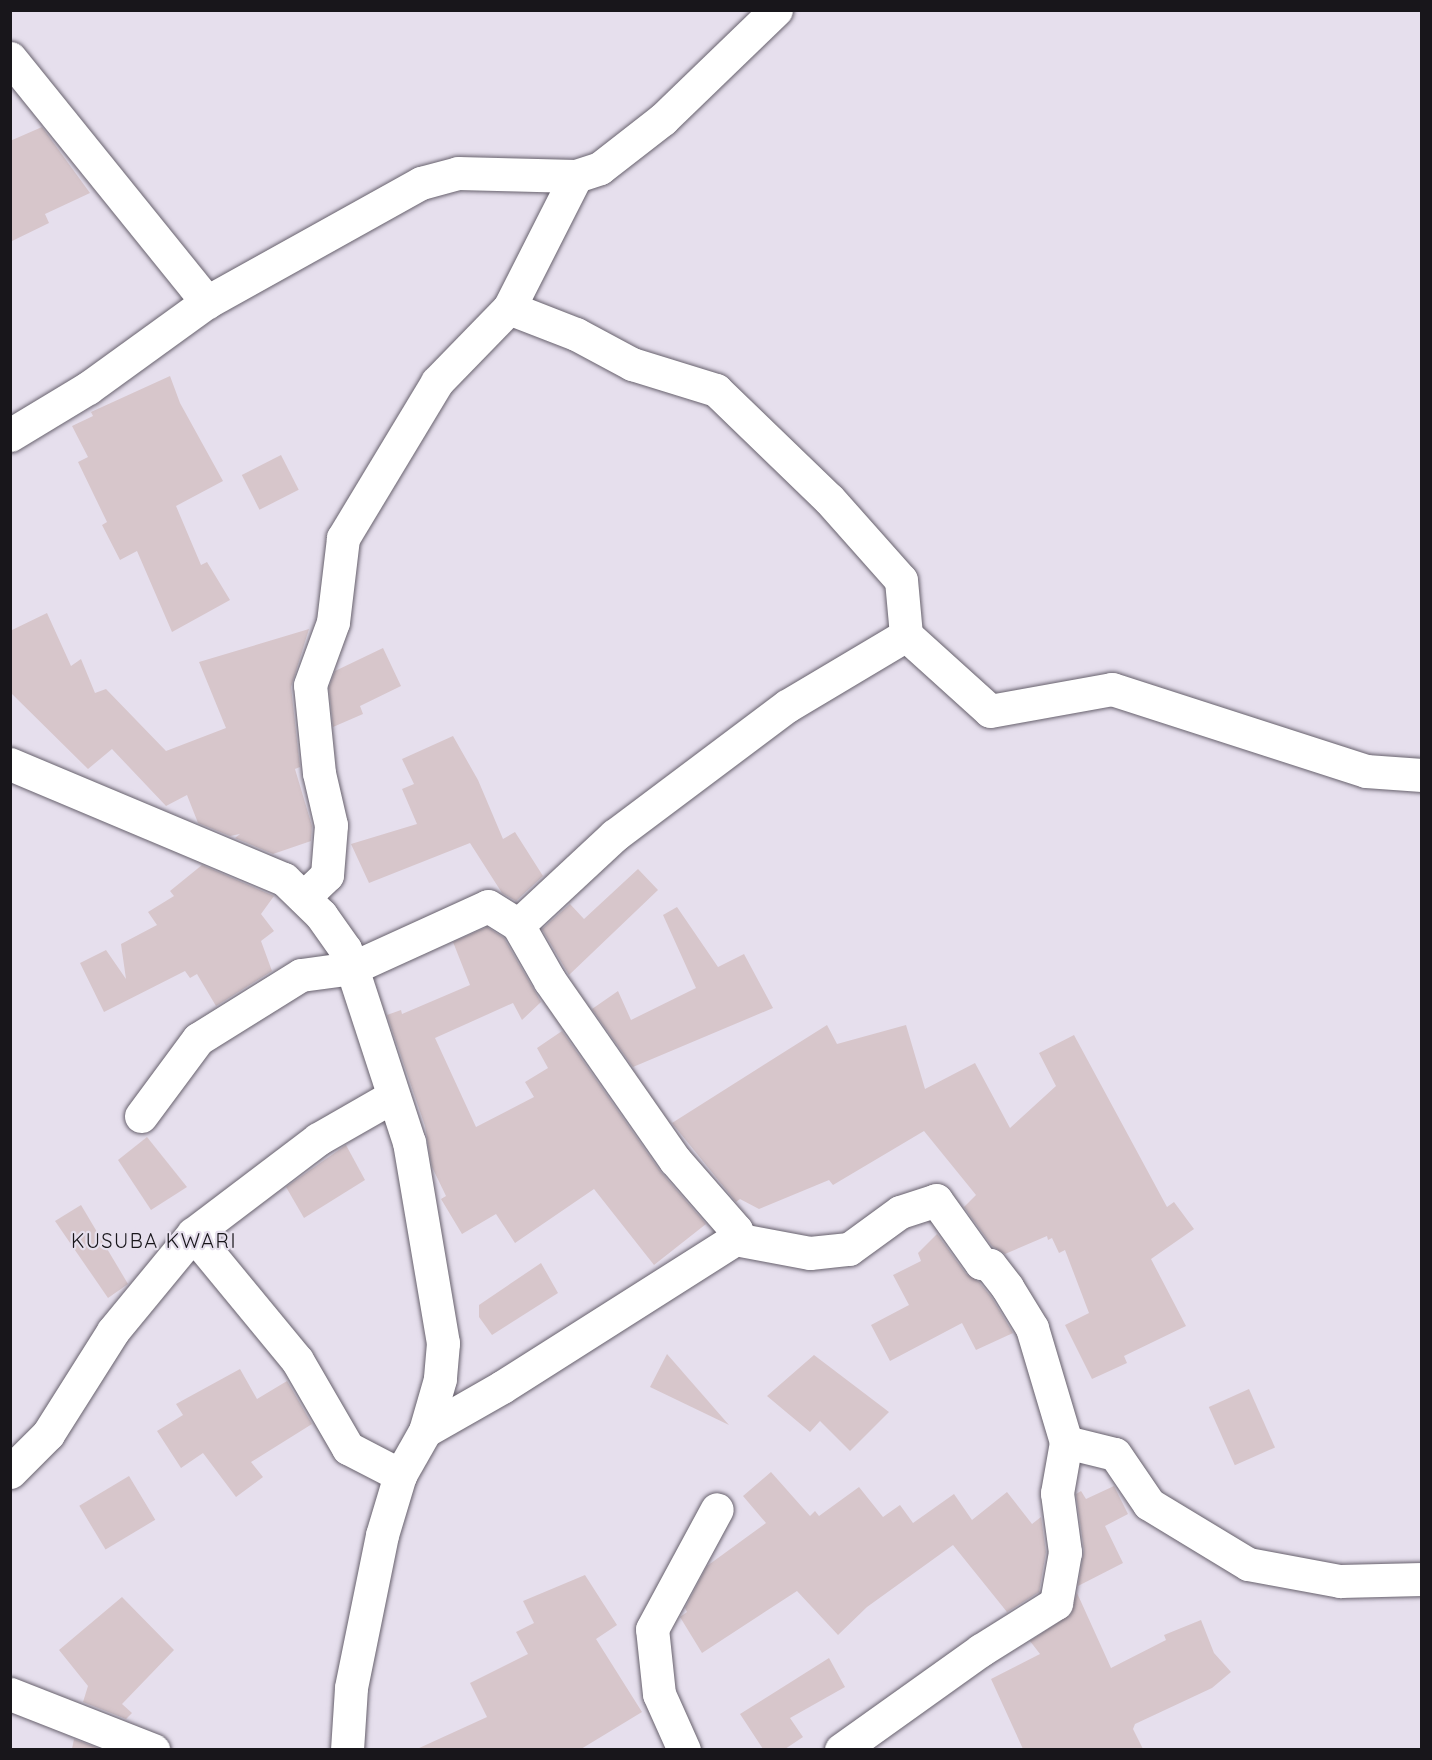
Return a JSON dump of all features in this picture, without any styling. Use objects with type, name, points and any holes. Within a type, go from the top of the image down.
[{"type":"street","points":[[10,435],[88,388],[207,302],[421,183],[458,173],[576,176],[620,156],[776,10]]},
{"type":"street","points":[[10,58],[207,302]]},
{"type":"street","points":[[304,897],[327,875],[331,825],[319,773],[310,685],[333,622],[344,538],[437,382],[509,308],[576,176]]},
{"type":"street","points":[[509,308],[576,334],[632,364],[716,390],[829,499],[901,579],[906,635],[990,711],[1112,689],[1366,771],[1422,776]]},
{"type":"street","points":[[518,926],[615,835],[729,749],[787,706],[906,635]]},
{"type":"street","points":[[10,764],[285,879],[304,897],[345,949],[352,968],[409,1142],[443,1343],[440,1379],[425,1431],[400,1474],[381,1535],[351,1688],[347,1749]]},
{"type":"street","points":[[141,1116],[198,1039],[301,975],[352,968],[488,906],[518,926],[550,981],[675,1160],[736,1230],[735,1239]]},
{"type":"street","points":[[10,1472],[48,1434],[113,1331],[193,1234],[318,1139],[393,1096]]},
{"type":"street","points":[[425,1431],[532,1369],[735,1239],[810,1253],[849,1249],[900,1212],[936,1200],[981,1263],[990,1265],[1007,1287],[1032,1328],[1066,1442],[1057,1493],[1065,1552],[1056,1603],[981,1650],[842,1749]]},
{"type":"street","points":[[193,1234],[297,1360],[348,1448],[400,1474]]},
{"type":"street","points":[[1066,1442],[1115,1454],[1149,1504],[1248,1564],[1340,1581],[1422,1579]]},
{"type":"street","points":[[684,1749],[659,1694],[652,1629],[717,1509]]},
{"type":"street","points":[[10,1694],[153,1749]]},
{"type":"building","points":[[42,127],[90,193],[45,214],[49,223],[10,242],[10,141]]},
{"type":"building","points":[[170,376],[180,403],[223,481],[176,506],[201,565],[207,562],[230,600],[172,632],[137,551],[120,560],[102,525],[107,522],[78,462],[88,457],[72,426],[93,416],[91,412]]},
{"type":"building","points":[[281,455],[299,490],[260,510],[242,475]]},
{"type":"building","points":[[47,613],[71,666],[81,659],[95,693],[106,689],[166,751],[226,728],[199,662],[309,629],[291,687],[300,767],[295,769],[312,826],[311,841],[273,854],[235,838],[240,834],[230,836],[198,823],[187,795],[166,806],[112,749],[88,769],[10,692],[10,631]]},
{"type":"building","points":[[383,648],[401,686],[360,706],[363,714],[333,727],[329,687],[335,671]]},
{"type":"building","points":[[453,736],[478,780],[503,839],[515,832],[543,876],[516,901],[502,893],[470,843],[369,883],[351,844],[417,824],[402,789],[414,784],[402,759]]},
{"type":"building","points":[[202,865],[274,896],[261,914],[274,931],[261,941],[272,971],[216,1006],[197,974],[190,978],[185,971],[104,1012],[80,963],[106,950],[126,979],[121,944],[157,925],[148,912],[174,896],[170,891]]},
{"type":"building","points":[[638,869],[658,890],[569,975],[542,929],[570,904],[584,919]]},
{"type":"building","points":[[677,907],[718,967],[744,954],[773,1008],[633,1067],[592,1009],[618,991],[631,1020],[696,988],[663,915]]},
{"type":"building","points":[[487,927],[504,938],[541,1002],[522,1020],[513,1003],[435,1038],[476,1127],[534,1097],[525,1082],[548,1068],[537,1048],[562,1031],[660,1171],[706,1224],[654,1265],[594,1189],[515,1243],[496,1214],[462,1234],[441,1199],[446,1196],[432,1167],[425,1126],[387,1015],[401,1010],[402,1014],[470,985],[453,942]]},
{"type":"building","points":[[827,1025],[837,1044],[906,1025],[925,1089],[975,1063],[1010,1128],[1056,1086],[1039,1053],[1074,1035],[1167,1207],[1174,1202],[1194,1229],[1151,1259],[1186,1326],[1124,1356],[1127,1363],[1092,1379],[1065,1325],[1089,1313],[1065,1250],[1059,1253],[1052,1238],[1048,1240],[1047,1236],[1005,1254],[992,1246],[964,1207],[976,1195],[924,1131],[833,1185],[829,1180],[759,1209],[740,1199],[736,1202],[672,1123]]},
{"type":"building","points":[[147,1137],[187,1187],[151,1210],[118,1160]]},
{"type":"building","points":[[346,1145],[365,1180],[304,1218],[286,1187]]},
{"type":"building","points":[[81,1205],[128,1284],[108,1298],[55,1221]]},
{"type":"building","points":[[937,1234],[966,1274],[979,1282],[992,1298],[1013,1333],[976,1350],[962,1323],[890,1361],[871,1325],[909,1305],[893,1275],[921,1261],[918,1253]]},
{"type":"building","points":[[541,1263],[558,1293],[492,1335],[479,1317],[479,1305]]},
{"type":"building","points":[[667,1354],[729,1425],[650,1387]]},
{"type":"building","points":[[814,1355],[889,1412],[850,1451],[820,1421],[810,1432],[767,1396]]},
{"type":"building","points":[[240,1369],[257,1399],[287,1381],[312,1424],[251,1462],[263,1477],[236,1497],[203,1453],[181,1468],[157,1431],[183,1415],[176,1404]]},
{"type":"building","points":[[1249,1389],[1275,1447],[1235,1465],[1209,1407]]},
{"type":"building","points":[[771,1472],[810,1516],[815,1511],[819,1516],[859,1487],[883,1517],[900,1505],[913,1523],[954,1494],[972,1520],[1007,1492],[1032,1524],[1041,1517],[1046,1552],[1039,1592],[1007,1612],[953,1545],[867,1607],[838,1635],[797,1591],[702,1653],[680,1617],[687,1612],[685,1608],[707,1566],[766,1523],[743,1496]]},
{"type":"building","points":[[129,1476],[155,1520],[106,1550],[79,1506]]},
{"type":"building","points":[[1114,1486],[1128,1514],[1105,1526],[1123,1563],[1078,1586],[1084,1550],[1076,1494],[1081,1491],[1086,1499]]},
{"type":"building","points":[[585,1575],[617,1625],[596,1639],[642,1712],[581,1749],[417,1749],[487,1717],[470,1683],[528,1654],[516,1632],[534,1623],[523,1601]]},
{"type":"building","points":[[1077,1593],[1111,1668],[1166,1640],[1164,1635],[1201,1620],[1214,1653],[1231,1672],[1212,1688],[1135,1724],[1133,1729],[1143,1749],[1023,1749],[991,1679],[1040,1654],[1030,1641],[1071,1614]]},
{"type":"building","points":[[122,1597],[174,1650],[122,1704],[132,1713],[126,1719],[83,1702],[88,1686],[59,1650]]},
{"type":"building","points":[[829,1658],[845,1687],[790,1718],[803,1737],[785,1749],[763,1749],[740,1714]]},
{"type":"building","points":[[74,1739],[100,1749],[72,1749]]},
{"type":"district","name":"KUSUBA KWARI","points":[[154,1240]]}]
